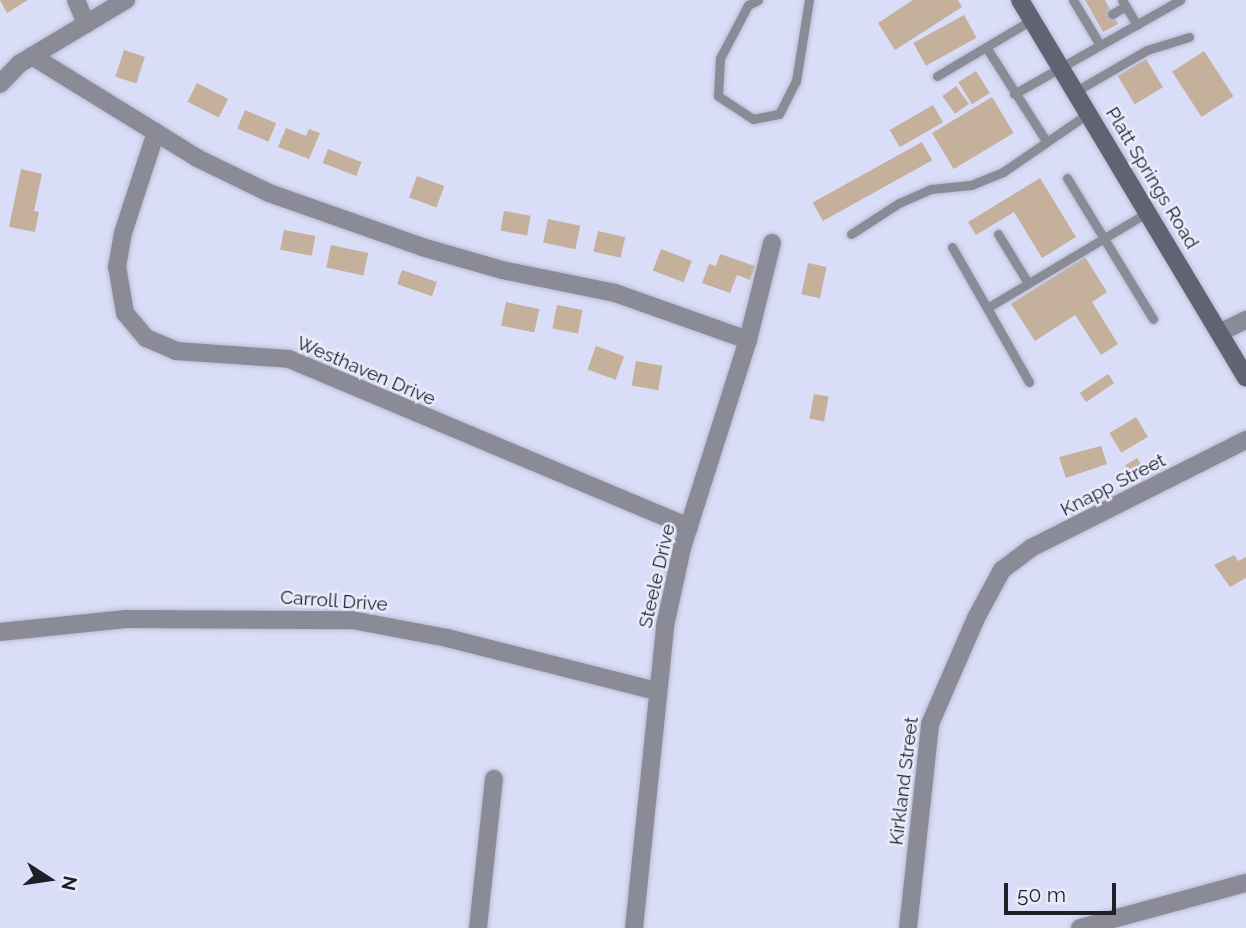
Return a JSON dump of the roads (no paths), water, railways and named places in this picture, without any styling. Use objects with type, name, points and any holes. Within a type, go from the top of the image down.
[{"type":"main road","name":"Platt Springs Road","points":[[1020,0],[1246,378]]},
{"type":"street","points":[[76,0],[86,24]]},
{"type":"street","points":[[0,84],[32,56],[126,0]]},
{"type":"street","points":[[32,56],[240,181],[282,198],[422,247],[615,293],[748,340]]},
{"type":"street","name":"Westhaven Drive","points":[[156,132],[123,233],[117,266],[125,313],[146,338],[176,351],[289,359],[689,527]]},
{"type":"street","name":"Steele Drive","points":[[634,928],[665,626],[689,527],[748,340],[772,243]]},
{"type":"street","points":[[1220,332],[1246,320]]},
{"type":"street","name":"Knapp Street","points":[[1002,570],[1031,548],[1246,440]]},
{"type":"street","name":"Kirkland Street","points":[[908,928],[930,724],[1002,570]]},
{"type":"street","name":"Carroll Drive","points":[[0,632],[126,619],[352,620],[447,638],[657,691]]},
{"type":"street","points":[[478,928],[494,779]]},
{"type":"street","points":[[1080,928],[1246,883]]},
{"type":"lane","points":[[758,0],[748,5],[720,58],[718,96],[752,118],[779,114],[796,81],[808,0]]},
{"type":"lane","points":[[1073,0],[1085,10],[1100,45]]},
{"type":"lane","points":[[1014,94],[1180,0]]},
{"type":"lane","points":[[1112,14],[1124,3],[1137,25]]},
{"type":"lane","points":[[937,76],[1032,19]]},
{"type":"lane","points":[[1076,91],[1147,50],[1189,37]]},
{"type":"lane","points":[[986,47],[1046,141]]},
{"type":"lane","points":[[851,234],[899,203],[932,190],[971,185],[1003,173],[1089,113]]},
{"type":"lane","points":[[1067,178],[1153,319]]},
{"type":"lane","points":[[987,308],[1148,212]]},
{"type":"lane","points":[[998,234],[1028,283]]},
{"type":"lane","points":[[952,247],[1029,382]]}]
